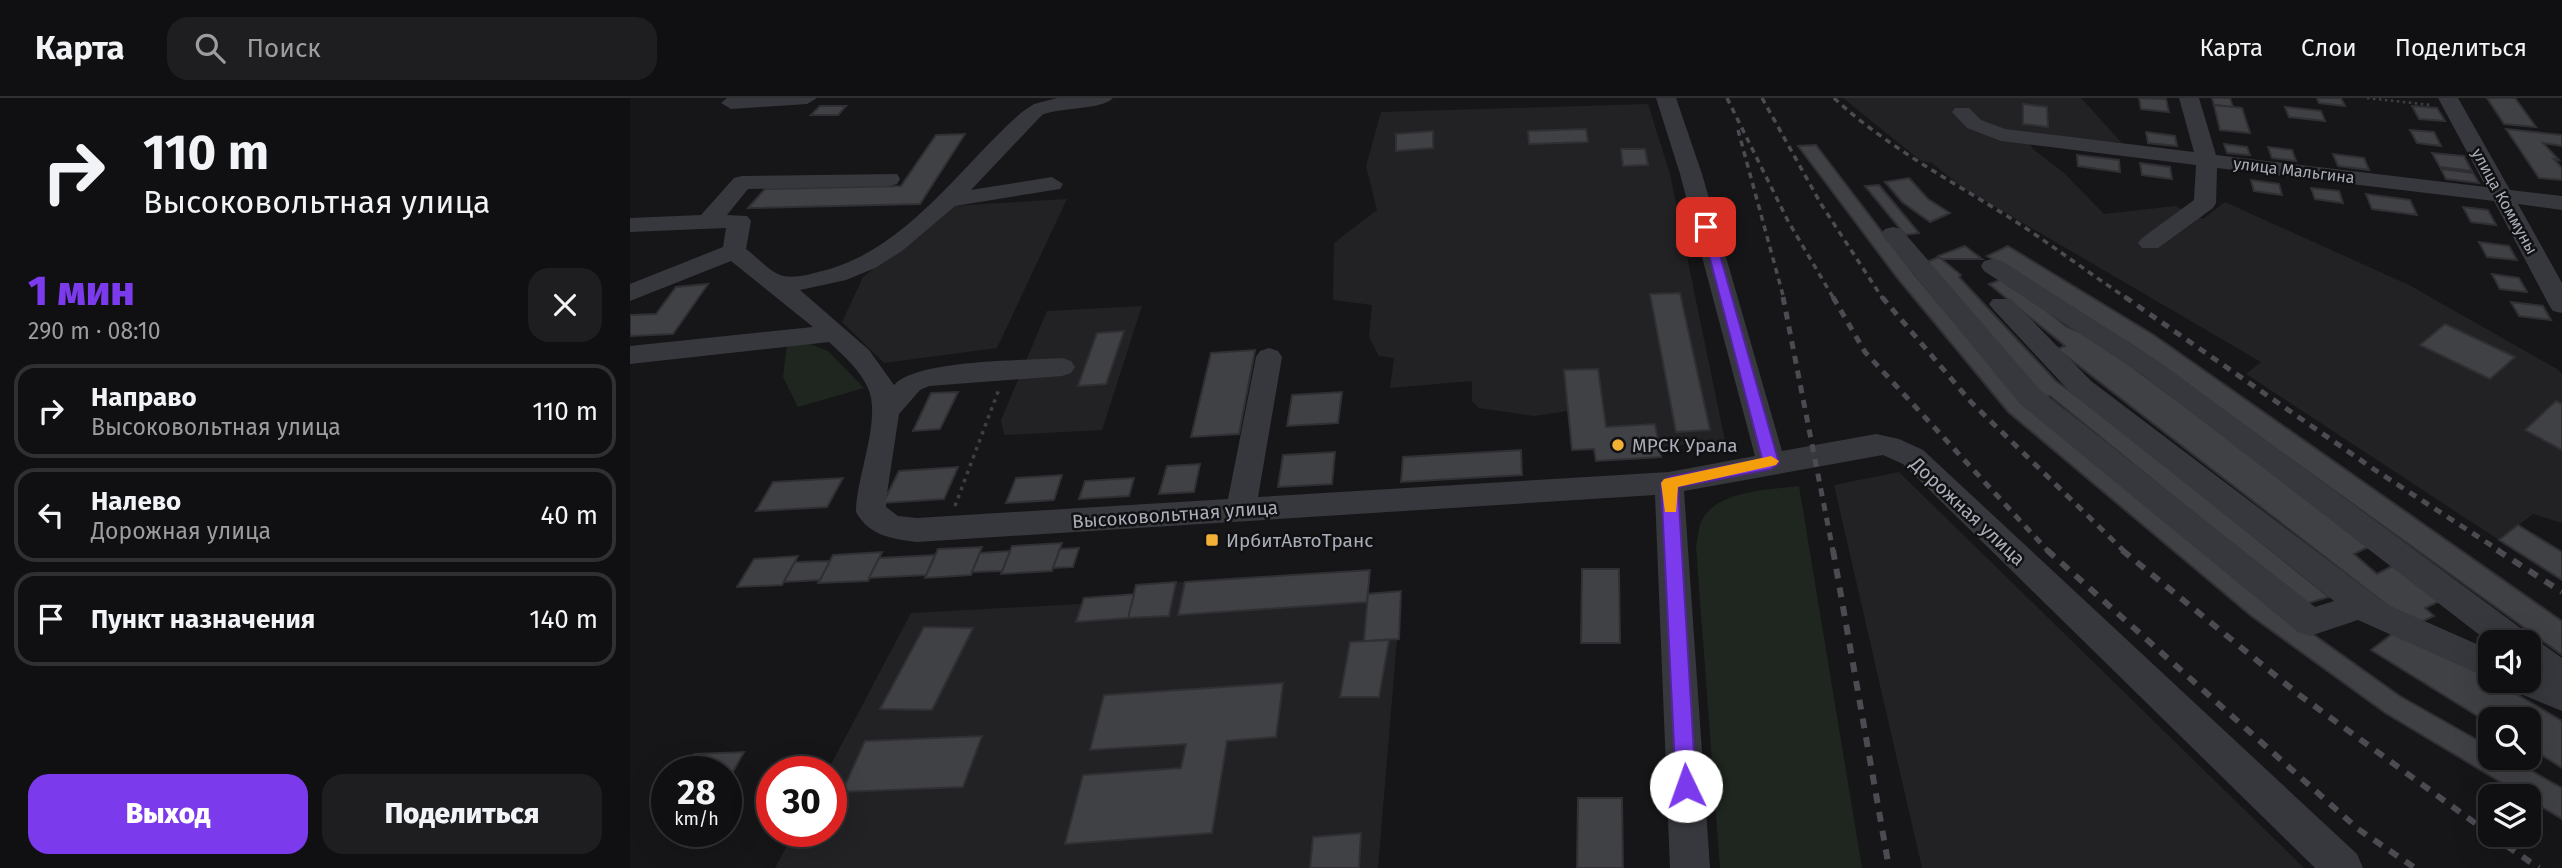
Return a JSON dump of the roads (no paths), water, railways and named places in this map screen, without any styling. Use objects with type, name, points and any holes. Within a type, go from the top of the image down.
[{"type":"street","points":[[731,103],[807,98]]},
{"type":"street","points":[[1011,98],[1036,110],[1103,98]]},
{"type":"street","points":[[1666,98],[1691,174],[1771,463]]},
{"type":"street","points":[[2150,243],[2205,203],[2207,160],[2189,98]]},
{"type":"street","name":"улица Коммуны","points":[[2450,103],[2504,195],[2562,305]]},
{"type":"street","points":[[770,280],[795,285],[834,278],[871,262],[949,200],[1036,110]]},
{"type":"street","name":"улица Мальгина","points":[[1962,112],[1974,124],[1984,129],[2026,138],[2562,203]]},
{"type":"street","points":[[708,222],[743,183],[889,179]]},
{"type":"street","points":[[949,200],[1052,184]]},
{"type":"street","points":[[630,225],[739,220],[734,251],[630,293]]},
{"type":"street","points":[[1892,234],[2030,397],[2310,622],[2362,605]]},
{"type":"street","name":"Высоковольтная улица","points":[[734,251],[832,332],[873,372],[883,390],[885,412],[877,475],[870,498],[871,512],[891,527],[917,530],[1669,483],[1771,463]]},
{"type":"street","points":[[1993,266],[2152,369],[2498,630]]},
{"type":"street","points":[[2002,304],[2081,387],[2374,614],[2478,659]]},
{"type":"street","points":[[630,368],[641,354],[832,332]]},
{"type":"street","points":[[1241,509],[1269,358]]},
{"type":"street","points":[[885,412],[910,384],[924,377],[1062,367]]},
{"type":"street","name":"Дорожная улица","points":[[1771,463],[1876,444],[1889,446],[1913,457],[2343,868]]},
{"type":"street","points":[[1669,483],[1690,868]]},
{"type":"street","points":[[2541,662],[2562,678]]},
{"type":"street","points":[[2541,687],[2562,696]]},
{"type":"railway","points":[[1727,98],[1788,221],[1834,299]]},
{"type":"railway","points":[[1762,98],[1821,204],[1883,299]]},
{"type":"railway","points":[[1834,98],[1901,150],[2021,225],[2128,299]]},
{"type":"railway","points":[[1738,130],[1784,299]]},
{"type":"railway","points":[[1783,297],[1833,551]]},
{"type":"railway","points":[[1833,297],[1865,352],[2047,550]]},
{"type":"railway","points":[[1882,297],[1971,402],[2124,551]]},
{"type":"railway","points":[[2125,297],[2375,470],[2500,551]]},
{"type":"railway","points":[[1833,550],[1889,868]]},
{"type":"railway","points":[[2047,550],[2358,829],[2415,868]]},
{"type":"railway","points":[[2122,550],[2298,694],[2478,825]]},
{"type":"railway","points":[[2497,550],[2562,592]]},
{"type":"railway","points":[[2508,847],[2539,868]]},
{"type":"place","name":"МРСК Урала","points":[[1618,445]]},
{"type":"place","name":"ИрбитАвтоТранс","points":[[1212,540]]}]
